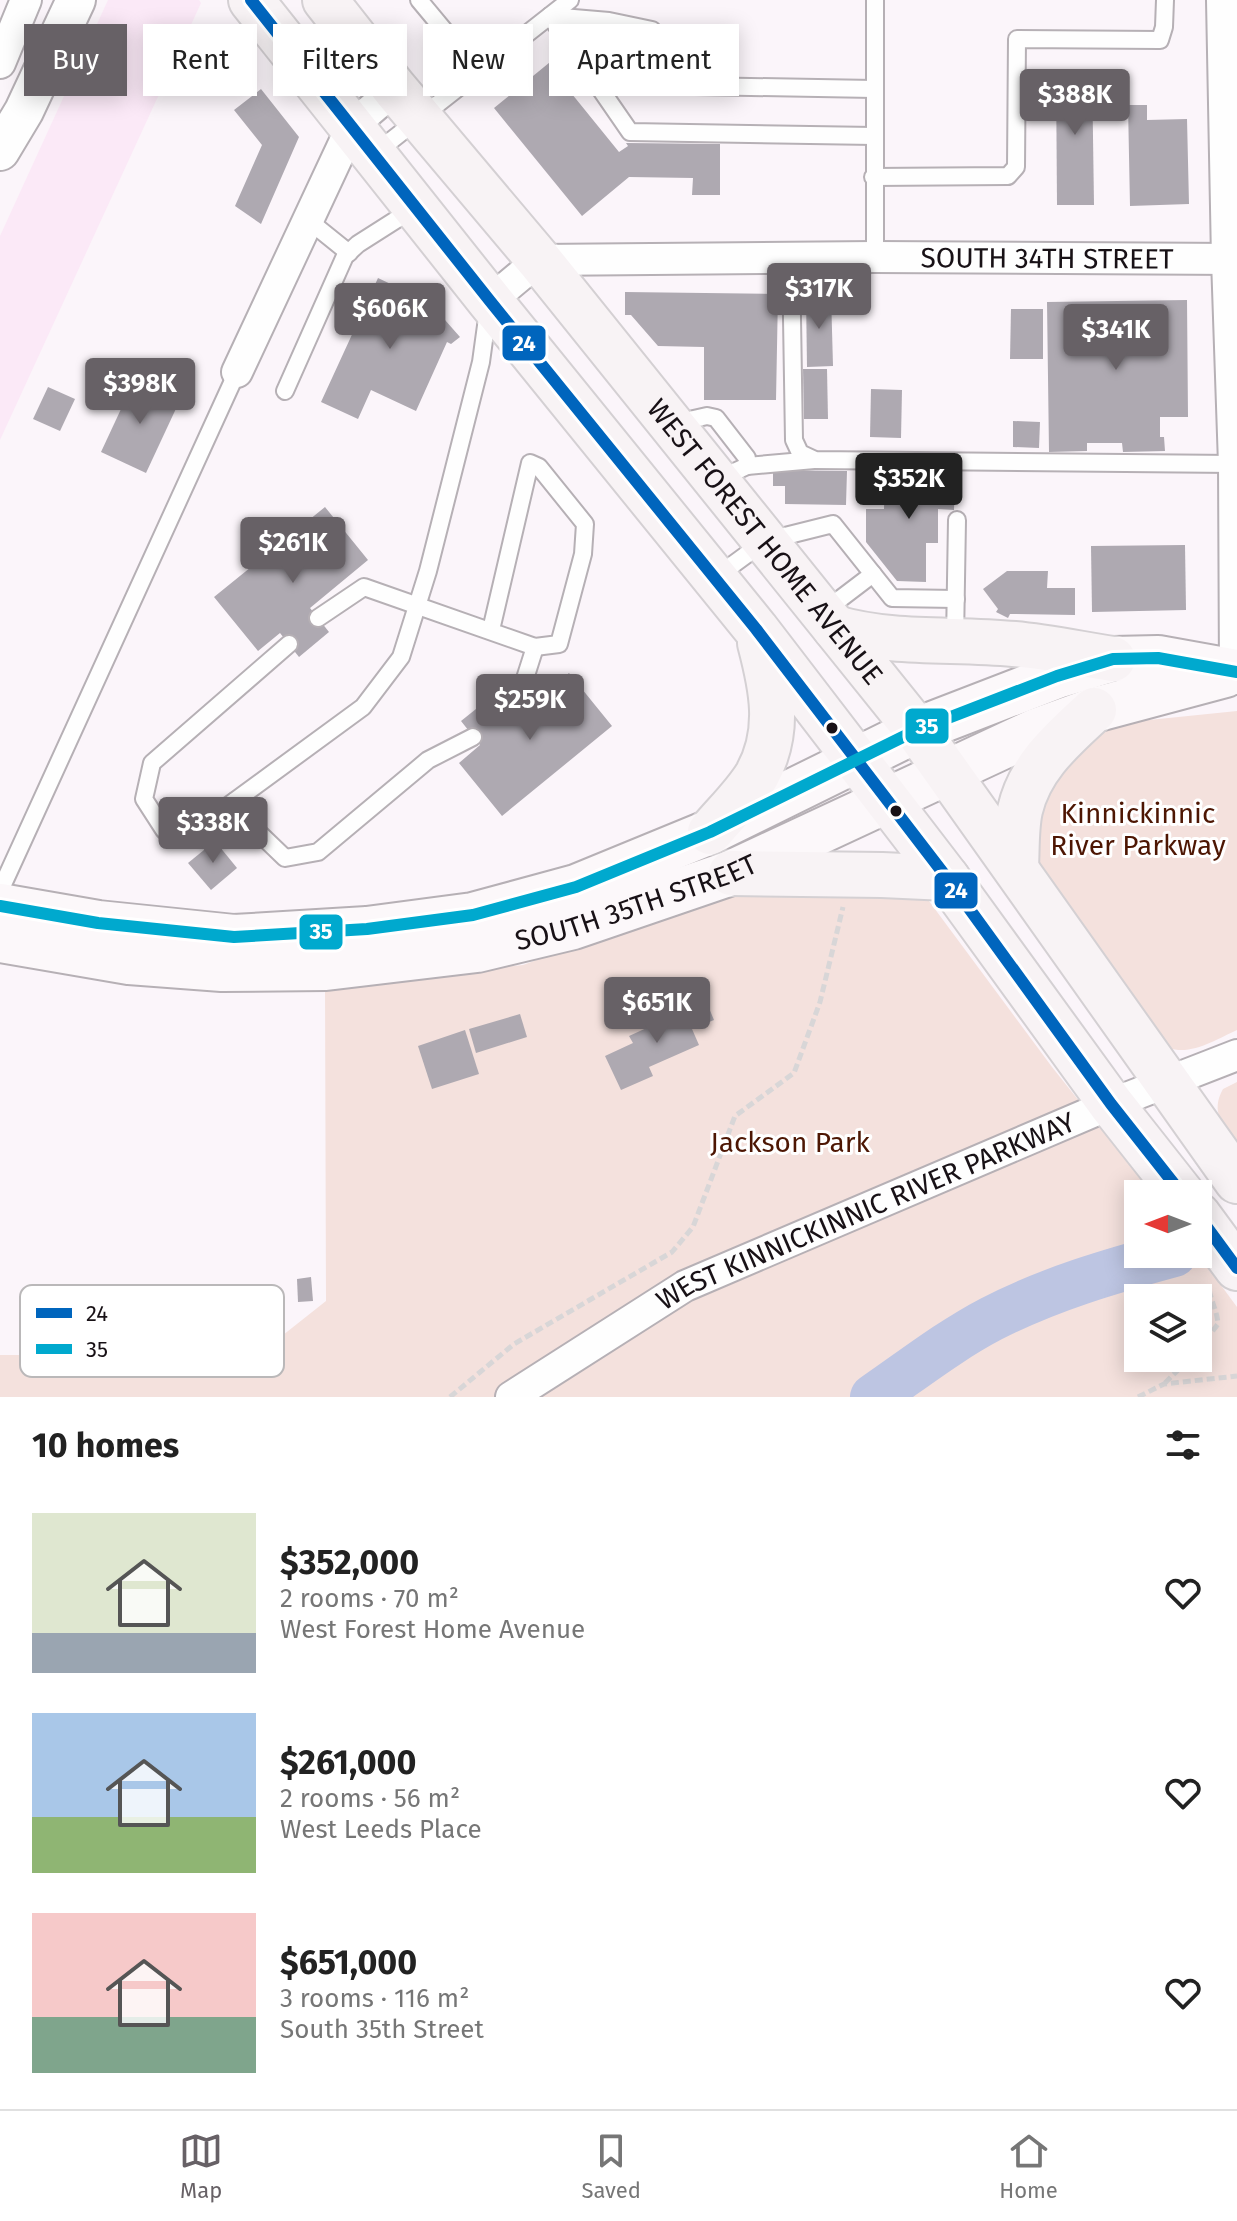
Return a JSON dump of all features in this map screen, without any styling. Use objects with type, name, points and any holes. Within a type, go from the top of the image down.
[{"type":"main road","points":[[258,8],[756,629],[947,878],[1111,1104],[1171,1180]]},
{"type":"main road","name":"WEST FOREST HOME AVENUE","points":[[331,8],[670,424],[732,474],[765,541],[917,730],[1235,1179]]},
{"type":"main road","points":[[829,621],[861,636],[922,623],[1014,644],[1113,659]]},
{"type":"main road","points":[[710,832],[756,776],[770,744],[773,714],[771,687],[756,629]]},
{"type":"main road","name":"SOUTH 35TH STREET","points":[[0,940],[129,962],[222,969],[326,968],[475,932],[710,832],[917,730],[1057,676],[1113,659],[1158,658],[1236,672]]},
{"type":"main road","name":"SOUTH 35TH STREET","points":[[0,906],[98,923],[234,937],[367,929],[475,932],[573,927],[731,873],[1036,731],[1094,710],[1236,672]]},
{"type":"main road","points":[[1016,867],[1019,813],[1027,787],[1055,747],[1094,710]]},
{"type":"main road","points":[[731,873],[947,878]]},
{"type":"main road","points":[[1212,1248],[1222,1271]]},
{"type":"street","points":[[0,63],[26,0]]},
{"type":"street","points":[[0,151],[24,111],[76,0]]},
{"type":"street","points":[[1222,0],[1230,63],[1236,672]]},
{"type":"street","points":[[237,372],[308,220],[363,140],[408,103]]},
{"type":"street","name":"SOUTH 34TH STREET","points":[[539,260],[875,257],[1232,259]]},
{"type":"street","points":[[490,301],[539,260]]},
{"type":"street","name":"WEST KINNICKINNIC RIVER PARKWAY","points":[[511,1397],[685,1286],[1111,1104],[1237,1055]]},
{"type":"lane","points":[[419,0],[439,24]]},
{"type":"lane","points":[[533,29],[570,0]]},
{"type":"lane","points":[[875,0],[875,257]]},
{"type":"lane","points":[[873,177],[1008,176],[1016,167],[1017,39],[1160,40],[1165,0]]},
{"type":"lane","points":[[550,16],[623,24]]},
{"type":"lane","points":[[550,16],[555,24]]},
{"type":"lane","points":[[739,87],[874,89]]},
{"type":"lane","points":[[408,103],[423,96]]},
{"type":"lane","points":[[604,96],[630,132],[874,136]]},
{"type":"lane","points":[[285,391],[349,253],[416,207]]},
{"type":"lane","points":[[308,220],[349,253]]},
{"type":"lane","points":[[791,258],[794,440],[800,453],[815,460]]},
{"type":"lane","points":[[289,644],[152,763],[144,799],[164,830],[191,833],[235,801],[363,707],[401,657],[481,362],[490,301]]},
{"type":"lane","points":[[0,891],[237,372]]},
{"type":"lane","points":[[732,474],[815,460],[1235,459]]},
{"type":"lane","points":[[318,618],[364,587],[535,647],[559,644],[583,554],[585,524],[539,467],[530,463],[491,630]]},
{"type":"lane","points":[[956,599],[957,520]]},
{"type":"lane","points":[[715,578],[765,541],[833,524],[892,598],[922,623]]},
{"type":"lane","points":[[829,621],[873,574]]},
{"type":"lane","points":[[922,623],[956,599]]},
{"type":"lane","points":[[922,623],[956,599]]},
{"type":"lane","points":[[501,709],[522,688],[535,647]]},
{"type":"lane","points":[[235,801],[260,834],[285,858],[318,852],[428,760],[473,737]]},
{"type":"path","points":[[450,1397],[514,1344],[672,1252],[693,1227],[735,1116],[794,1073],[820,1002],[846,894]]},
{"type":"path","points":[[1212,1297],[1222,1271]]},
{"type":"path","points":[[1212,1301],[1217,1308],[1218,1324],[1212,1332]]},
{"type":"path","points":[[1138,1397],[1164,1384],[1176,1372]]},
{"type":"path","points":[[1164,1384],[1237,1376]]},
{"type":"shaded area","points":[[108,0],[199,0],[201,3],[191,24],[143,24],[143,96],[158,96],[0,440],[0,236],[64,96],[127,96],[127,24],[97,24]]},
{"type":"green space","name":"Kinnickinnic River Parkway","points":[[1237,711],[1237,1030],[1204,1045],[1177,1050],[1169,1048],[1038,861],[1040,787],[1103,731],[1139,721]]},
{"type":"green space","name":"Jackson Park","points":[[788,882],[926,897],[1052,1067],[1142,1180],[1124,1180],[1124,1268],[1208,1268],[1237,1307],[1237,1397],[0,1397],[0,1355],[20,1355],[20,1377],[284,1377],[284,1334],[326,1301],[325,984],[523,965],[701,900]]},
{"type":"green space","points":[[1237,1082],[1237,1144],[1223,1125],[1218,1105],[1223,1089]]},
{"type":"building","points":[[549,63],[549,96],[574,96],[619,152],[628,146],[626,143],[720,144],[720,195],[692,195],[693,178],[629,177],[582,216],[494,108],[509,96],[533,96],[533,76]]},
{"type":"building","points":[[1056,69],[1092,69],[1094,205],[1057,205]]},
{"type":"building","points":[[261,89],[299,137],[261,224],[235,206],[262,145],[234,110],[252,96],[257,96]]},
{"type":"building","points":[[1128,105],[1147,105],[1147,120],[1187,119],[1189,204],[1130,206]]},
{"type":"building","points":[[378,278],[418,297],[422,294],[460,337],[451,344],[447,342],[416,411],[371,390],[358,419],[321,402]]},
{"type":"building","points":[[625,292],[778,294],[776,400],[704,400],[704,347],[658,346],[631,315],[625,315]]},
{"type":"building","points":[[831,294],[833,366],[807,367],[806,295]]},
{"type":"building","points":[[1187,300],[1188,417],[1160,417],[1160,437],[1164,437],[1165,451],[1123,452],[1122,443],[1087,443],[1087,451],[1049,452],[1047,302]]},
{"type":"building","points":[[1011,309],[1043,309],[1043,359],[1010,359]]},
{"type":"building","points":[[803,369],[827,369],[828,419],[804,419]]},
{"type":"building","points":[[135,379],[180,400],[146,473],[101,452]]},
{"type":"building","points":[[48,387],[75,399],[60,431],[33,419]]},
{"type":"building","points":[[871,389],[902,390],[901,438],[870,437]]},
{"type":"building","points":[[1013,421],[1040,422],[1039,448],[1013,447]]},
{"type":"building","points":[[773,470],[847,471],[846,505],[785,504],[785,486],[773,486]]},
{"type":"building","points":[[885,471],[955,473],[954,510],[938,509],[938,543],[926,543],[926,582],[897,581],[866,542],[866,509],[884,509]]},
{"type":"building","points":[[325,507],[368,560],[310,608],[329,632],[299,657],[280,633],[258,651],[214,597]]},
{"type":"building","points":[[1185,545],[1186,610],[1092,612],[1091,546]]},
{"type":"building","points":[[1007,571],[1048,571],[1047,588],[1075,588],[1075,615],[1010,614],[1008,618],[996,612],[998,609],[983,589]]},
{"type":"building","points":[[569,673],[612,726],[502,816],[459,763],[480,745],[461,721],[491,697],[511,721]]},
{"type":"building","points":[[215,841],[237,868],[211,890],[188,863]]},
{"type":"building","points":[[706,1001],[714,1020],[692,1029],[699,1045],[649,1067],[653,1076],[621,1090],[605,1056],[633,1043],[629,1036]]},
{"type":"building","points":[[520,1014],[527,1037],[476,1053],[469,1029]]},
{"type":"building","points":[[465,1030],[479,1074],[432,1089],[418,1046]]},
{"type":"building","points":[[311,1277],[313,1301],[298,1302],[297,1279]]},
{"type":"waterway","points":[[873,1397],[930,1356],[991,1319],[1035,1299],[1124,1268]]},
{"type":"transit line","name":"24","points":[[251,0],[756,629],[947,878],[1111,1104],[1171,1180]]},
{"type":"transit line","name":"35","points":[[0,906],[98,923],[234,937],[367,929],[473,915],[576,887],[710,832],[917,730],[1057,676],[1113,659],[1158,658],[1237,672]]},
{"type":"transit line","name":"24","points":[[1212,1234],[1237,1268]]}]
